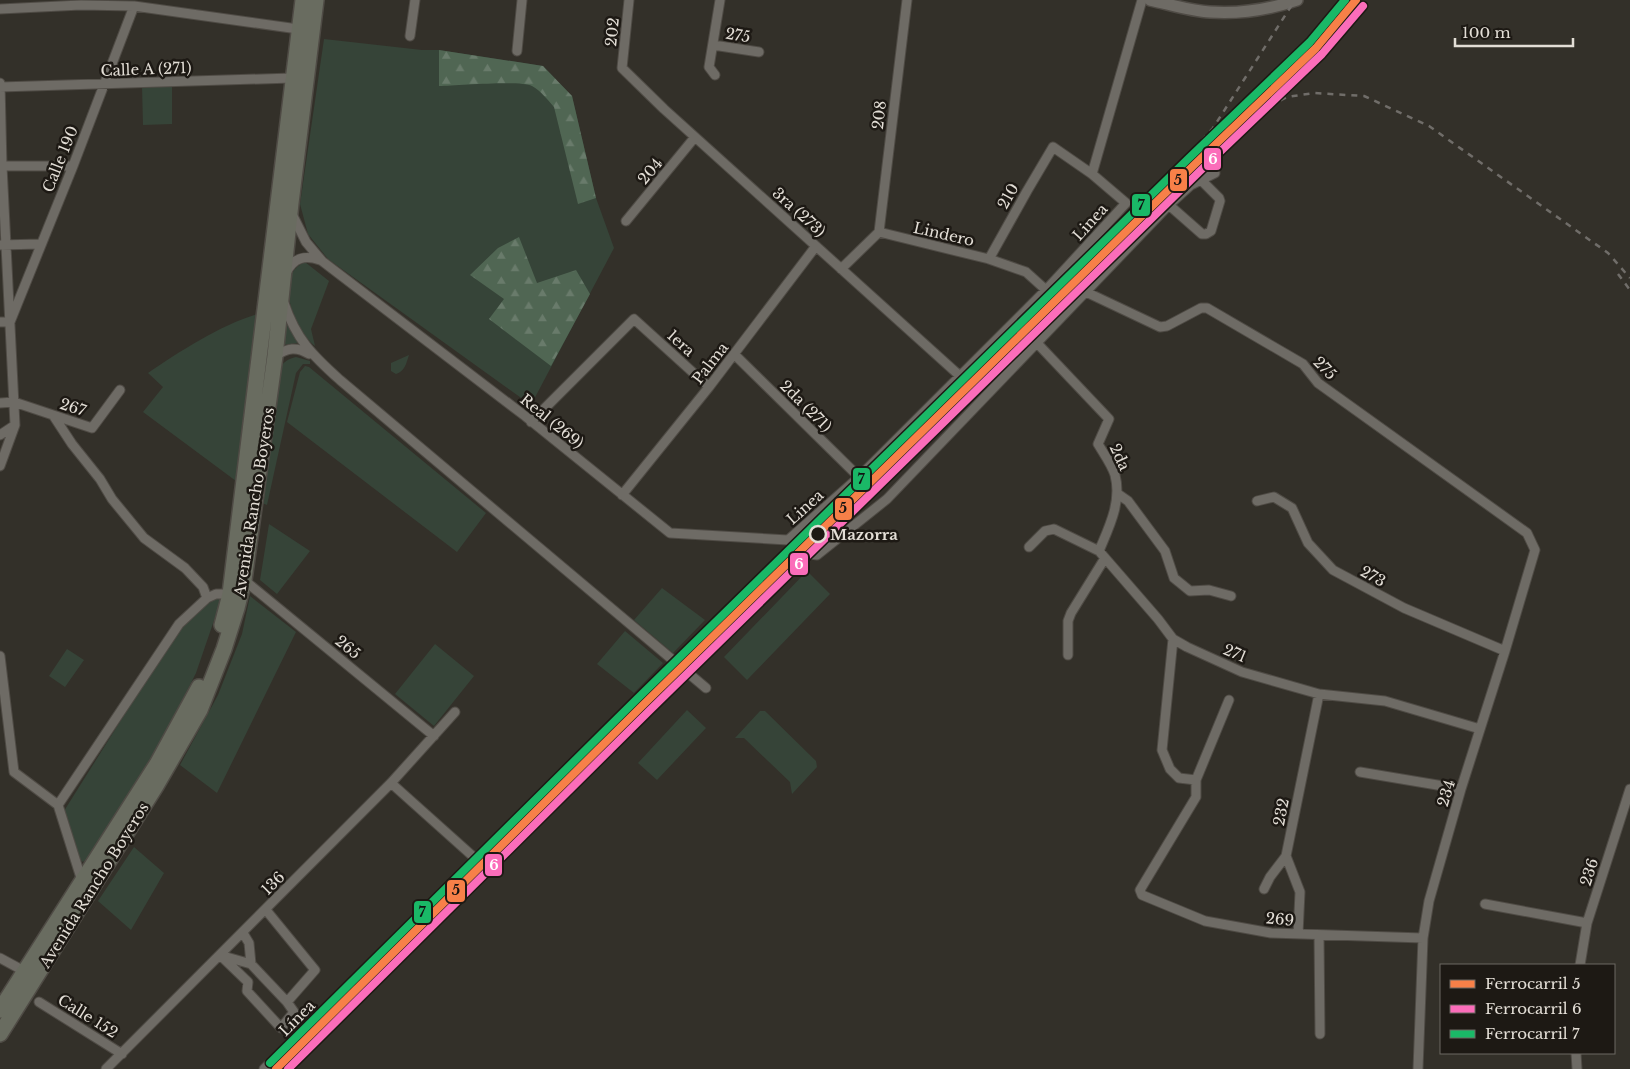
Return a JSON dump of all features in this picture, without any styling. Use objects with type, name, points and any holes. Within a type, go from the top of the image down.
[{"type":"highway","name":"Avenida Rancho Boyeros","points":[[0,1010],[157,764],[191,704],[205,675],[216,645],[230,594],[303,0]]},
{"type":"highway","name":"Avenida Rancho Boyeros","points":[[0,1034],[146,802],[200,710],[224,649],[244,580],[276,356],[291,203],[316,0]]},
{"type":"street","points":[[410,36],[415,0]]},
{"type":"street","points":[[517,51],[522,0]]},
{"type":"street","name":"202","points":[[622,68],[629,0]]},
{"type":"street","points":[[715,75],[709,67],[720,0]]},
{"type":"street","name":"208","points":[[879,232],[907,0]]},
{"type":"street","points":[[1092,174],[1142,0]]},
{"type":"street","points":[[1150,0],[1208,12],[1240,12],[1276,7],[1297,0]]},
{"type":"street","points":[[0,9],[80,3],[134,6],[298,29]]},
{"type":"street","name":"Calle 190","points":[[10,322],[73,166],[134,6]]},
{"type":"street","name":"275","points":[[713,45],[759,52]]},
{"type":"street","name":"3ra (273)","points":[[622,68],[695,137],[960,376]]},
{"type":"street","name":"Calle A (271)","points":[[0,87],[292,78]]},
{"type":"street","points":[[0,83],[3,245],[10,322],[15,425],[0,466]]},
{"type":"street","name":"204","points":[[626,221],[695,137]]},
{"type":"street","name":"210","points":[[989,259],[1026,191],[1053,147],[1092,174]]},
{"type":"street","points":[[1,166],[73,166]]},
{"type":"street","name":"Linea","points":[[1092,174],[1126,203],[1046,290],[960,376],[858,477],[788,540],[800,551],[817,555],[887,498],[1169,205],[1191,185],[1215,173]]},
{"type":"street","points":[[1169,205],[1202,234],[1210,231],[1220,201],[1202,180]]},
{"type":"street","name":"Real (269)","points":[[291,203],[294,221],[300,233],[312,251],[322,261],[531,422],[670,533],[788,540]]},
{"type":"street","points":[[841,269],[879,232]]},
{"type":"street","name":"Lindero","points":[[879,232],[989,259],[1026,272],[1046,290]]},
{"type":"street","points":[[3,245],[40,244]]},
{"type":"street","name":"Palma","points":[[622,495],[709,387],[816,246]]},
{"type":"street","points":[[284,280],[290,266],[300,258],[306,256],[322,261]]},
{"type":"street","name":"275","points":[[1086,292],[1160,327],[1167,326],[1201,308],[1207,308],[1303,364],[1318,383],[1527,533]]},
{"type":"street","points":[[282,298],[303,344],[346,386],[706,688]]},
{"type":"street","name":"1era","points":[[531,422],[634,319],[709,387]]},
{"type":"street","points":[[0,322],[10,322]]},
{"type":"street","name":"2da","points":[[1036,342],[1109,419],[1098,444],[1115,474],[1118,494],[1102,555],[1068,621],[1068,655]]},
{"type":"street","points":[[276,356],[291,348],[302,349],[314,356]]},
{"type":"street","name":"2da (271)","points":[[734,354],[858,477]]},
{"type":"street","name":"267","points":[[0,403],[14,402],[92,428],[120,390]]},
{"type":"street","points":[[53,414],[72,444],[96,473],[112,499],[144,538],[185,568],[202,587],[207,598]]},
{"type":"street","points":[[0,435],[15,425]]},
{"type":"street","points":[[1118,494],[1128,501],[1165,551],[1174,578],[1190,592],[1209,590],[1232,596]]},
{"type":"street","name":"273","points":[[1257,501],[1274,497],[1292,508],[1308,544],[1333,570],[1404,608],[1505,651]]},
{"type":"street","name":"271","points":[[1029,547],[1045,531],[1054,529],[1102,555],[1173,639],[1242,672],[1318,694],[1384,701],[1480,729]]},
{"type":"street","name":"234","points":[[1418,1069],[1423,938],[1429,901],[1461,789],[1535,550],[1527,533]]},
{"type":"street","name":"265","points":[[244,580],[434,736]]},
{"type":"street","points":[[58,805],[179,624],[207,598],[216,594],[230,594]]},
{"type":"street","points":[[1173,639],[1162,750],[1170,769],[1179,778],[1196,780],[1229,700]]},
{"type":"street","points":[[0,656],[14,772],[58,805],[82,882]]},
{"type":"street","name":"232","points":[[1286,856],[1318,694]]},
{"type":"street","name":"136","points":[[106,1069],[391,783],[455,712]]},
{"type":"street","points":[[1360,772],[1461,789]]},
{"type":"street","name":"269","points":[[1196,780],[1196,797],[1140,890],[1142,895],[1205,921],[1271,933],[1423,938]]},
{"type":"street","name":"Línea","points":[[264,1069],[477,860],[391,783]]},
{"type":"street","name":"236","points":[[1580,964],[1586,923],[1630,789]]},
{"type":"street","points":[[1264,889],[1286,856]]},
{"type":"street","points":[[1286,856],[1300,892],[1298,934]]},
{"type":"street","points":[[1485,904],[1586,923]]},
{"type":"street","points":[[266,910],[315,970],[287,1002]]},
{"type":"street","points":[[243,932],[250,943],[250,964]]},
{"type":"street","points":[[1320,935],[1320,1034]]},
{"type":"street","points":[[220,955],[250,964],[287,1002],[294,1012],[281,1028],[247,991],[248,982],[220,955]]},
{"type":"street","points":[[0,958],[24,971]]},
{"type":"street","name":"Calle 152","points":[[39,1002],[122,1054]]},
{"type":"street","points":[[1576,1054],[1577,1069]]},
{"type":"green space","points":[[324,39],[422,50],[439,50],[543,66],[572,96],[596,198],[614,248],[531,405],[328,259],[308,234],[300,204]]},
{"type":"green space","points":[[439,50],[543,66],[572,96],[596,198],[578,204],[554,107],[541,93],[532,86],[515,83],[439,86]]},
{"type":"green space","points":[[172,85],[172,124],[143,125],[142,86]]},
{"type":"green space","points":[[519,237],[537,283],[576,270],[590,294],[551,366],[489,319],[504,299],[470,275],[498,248]]},
{"type":"green space","points":[[305,262],[329,281],[311,329],[315,346],[300,328],[294,316],[288,291],[290,279],[295,269]]},
{"type":"green space","points":[[258,314],[240,484],[143,412],[163,387],[148,373],[230,324]]},
{"type":"green space","points":[[286,318],[298,343],[282,345]]},
{"type":"green space","points":[[409,355],[405,367],[401,371],[396,374],[391,371],[391,363]]},
{"type":"green space","points":[[296,357],[310,361],[310,364],[303,364],[296,373],[267,505],[262,503],[279,369],[286,361]]},
{"type":"green space","points":[[305,366],[309,367],[486,513],[457,552],[287,422],[300,372]]},
{"type":"green space","points":[[269,524],[310,551],[277,594],[260,580]]},
{"type":"green space","points":[[807,571],[830,594],[747,680],[724,657]]},
{"type":"green space","points":[[662,588],[705,620],[673,653],[634,620]]},
{"type":"green space","points":[[250,596],[296,632],[217,793],[180,765],[218,695],[242,634]]},
{"type":"green space","points":[[220,597],[221,600],[196,673],[156,752],[90,857],[83,862],[77,858],[64,811],[180,626],[212,599]]},
{"type":"green space","points":[[625,631],[663,663],[634,693],[597,664]]},
{"type":"green space","points":[[435,644],[474,676],[434,726],[395,694]]},
{"type":"green space","points":[[67,649],[84,660],[65,687],[49,676]]},
{"type":"green space","points":[[687,710],[706,728],[657,780],[638,763]]},
{"type":"green space","points":[[760,711],[765,711],[816,761],[817,767],[792,794],[790,782],[744,738],[735,738]]},
{"type":"green space","points":[[134,847],[164,873],[131,930],[98,901]]},
{"type":"railway","points":[[1100,258],[1131,216],[1213,128],[1295,0]]},
{"type":"railway","points":[[1259,111],[1287,97],[1314,93],[1364,96],[1429,126],[1608,253],[1630,278]]},
{"type":"railway","points":[[1618,274],[1630,290]]},
{"type":"rail line","name":"7","points":[[270,1063],[637,699],[1188,159],[1310,42],[1345,0]]},
{"type":"rail line","name":"5","points":[[276,1069],[643,705],[1194,165],[1316,48],[1356,0]]},
{"type":"rail line","name":"6","points":[[288,1069],[649,711],[1200,171],[1322,54],[1363,6]]},
{"type":"place","name":"Mazorra","points":[[818,534]]}]
